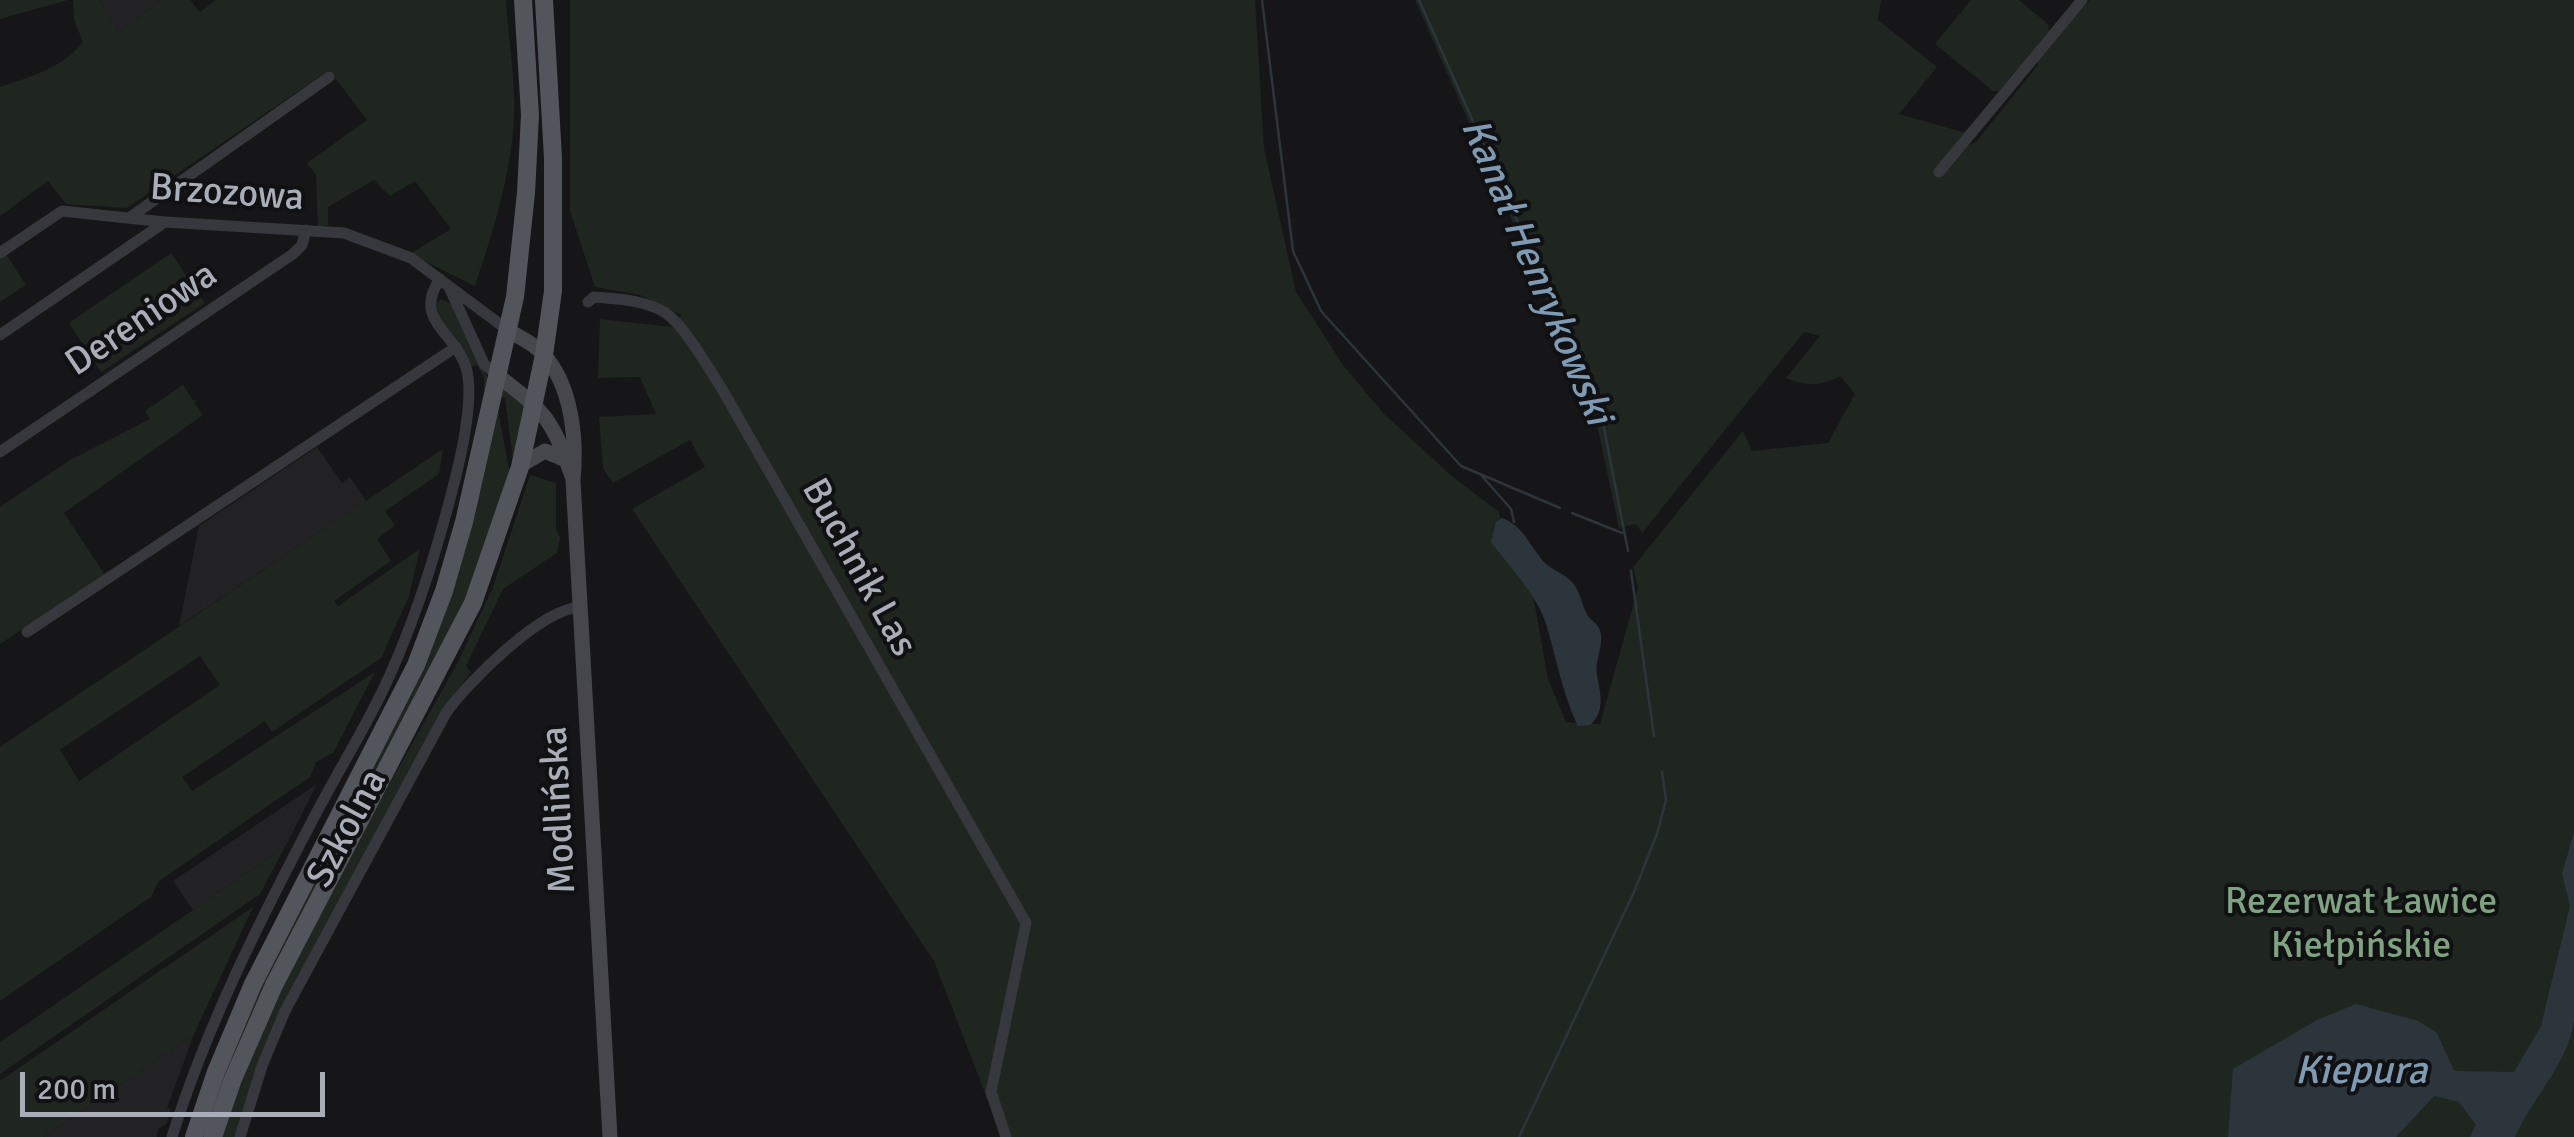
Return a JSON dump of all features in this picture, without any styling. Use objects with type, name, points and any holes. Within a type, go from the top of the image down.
[{"type":"main road","points":[[194,1137],[227,1043],[253,984],[416,665],[464,522],[515,297],[530,115],[523,0]]},
{"type":"main road","points":[[213,1137],[232,1079],[274,985],[472,603],[520,466],[553,291],[553,158],[544,0]]},
{"type":"main road","points":[[509,332],[544,354]]},
{"type":"main road","name":"Modlińska","points":[[544,354],[566,399],[576,452],[573,480],[610,1137]]},
{"type":"main road","points":[[498,376],[534,404]]},
{"type":"main road","name":"Modlińska","points":[[534,404],[550,422],[573,480]]},
{"type":"main road","points":[[520,466],[545,451],[566,460]]},
{"type":"street","points":[[1939,172],[2082,0]]},
{"type":"street","points":[[129,218],[328,77]]},
{"type":"street","name":"Brzozowa","points":[[0,254],[62,212],[354,235],[411,258],[509,332]]},
{"type":"street","points":[[0,335],[165,222]]},
{"type":"street","name":"Dereniowa","points":[[0,452],[293,254],[302,245],[306,230]]},
{"type":"street","points":[[172,1137],[226,992],[382,692],[413,618],[439,538],[464,432],[469,388],[465,365],[456,347],[429,308],[433,290],[444,282],[484,364],[498,376]]},
{"type":"street","points":[[487,318],[499,314],[515,297]]},
{"type":"street","name":"Buchnik Las","points":[[591,300],[634,301],[666,313],[690,341],[722,389],[1026,923],[991,1092],[1006,1137]]},
{"type":"street","points":[[28,632],[456,347]]},
{"type":"street","name":"Szkolna","points":[[240,1137],[262,1066],[285,1012],[446,713],[498,656],[564,610],[581,607]]},
{"type":"shaded area","points":[[99,0],[161,0],[119,33]]},
{"type":"shaded area","points":[[317,447],[342,483],[350,477],[366,501],[179,626],[199,526]]},
{"type":"shaded area","points":[[317,784],[285,847],[193,910],[173,881]]},
{"type":"shaded area","points":[[194,1034],[167,1108],[171,1109],[167,1123],[158,1129],[157,1137],[43,1137]]},
{"type":"green space","points":[[0,0],[68,0],[0,19]]},
{"type":"green space","points":[[73,0],[99,0],[119,33],[161,0],[190,0],[200,12],[216,0],[506,0],[514,88],[512,139],[500,203],[475,286],[410,254],[451,229],[415,181],[390,196],[374,180],[328,207],[328,225],[318,227],[316,175],[307,163],[367,120],[329,70],[127,208],[66,204],[48,181],[0,216],[0,87],[56,65],[83,42],[74,20]]},
{"type":"green space","name":"Rezerwat Ławice Kiełpińskie","points":[[570,0],[1255,0],[1264,148],[1296,292],[1343,365],[1384,414],[1453,477],[1499,512],[1503,529],[1532,589],[1548,679],[1566,722],[1600,724],[1638,588],[1633,567],[1743,431],[1752,451],[1828,443],[1855,394],[1840,376],[1813,384],[1786,378],[1820,336],[1804,332],[1642,533],[1636,524],[1619,528],[1592,402],[1415,0],[1881,0],[1878,20],[1937,67],[1899,114],[1966,133],[1965,147],[1976,142],[2038,65],[2037,60],[2090,0],[2574,0],[2574,1137],[1002,1137],[934,961],[632,509],[705,467],[690,440],[613,483],[603,468],[599,417],[656,414],[640,377],[598,378],[600,319],[672,327],[681,315],[640,295],[595,287],[570,211]]},
{"type":"green space","points":[[1971,0],[2019,0],[2048,24],[2049,31],[1999,91],[1993,91],[1935,44]]},
{"type":"green space","points":[[171,253],[205,303],[101,372],[69,323]]},
{"type":"green space","points":[[6,254],[26,285],[0,302],[0,258]]},
{"type":"green space","points":[[441,299],[453,305],[489,379],[484,393],[484,377],[477,365],[471,366],[441,320],[436,304]]},
{"type":"green space","points":[[183,385],[197,400],[194,402],[203,415],[64,513],[105,575],[0,644],[0,507],[72,459],[150,419],[145,411]]},
{"type":"green space","points":[[502,386],[527,407],[513,460],[505,398],[499,396]]},
{"type":"green space","points":[[497,405],[512,470],[470,593],[208,1137],[201,1137],[243,1022],[402,708]]},
{"type":"green space","points":[[443,449],[439,474],[385,511],[395,525],[377,539],[391,561],[334,601],[338,606],[420,549],[409,596],[381,658],[272,732],[265,721],[182,777],[192,791],[375,672],[333,753],[316,762],[310,777],[159,881],[151,897],[0,1001],[0,747]],"holes":[[[200,656],[220,685],[79,781],[60,750]]]},
{"type":"green space","points":[[530,475],[556,483],[556,529],[560,538],[557,553],[503,589],[466,666],[471,672],[440,713],[254,1074],[235,1137],[220,1137],[273,1003],[329,892],[458,662],[493,587]]},
{"type":"green space","points":[[285,847],[260,894],[0,1074],[0,1042]]},
{"type":"green space","points":[[253,907],[194,1034],[43,1137],[0,1137],[0,1081]]},
{"type":"water","points":[[1502,518],[1521,532],[1545,563],[1571,581],[1588,616],[1599,628],[1600,708],[1590,725],[1578,726],[1543,615],[1491,542],[1496,522]]},
{"type":"water","name":"Kiepura","points":[[2574,832],[2574,1021],[2557,1067],[2515,1137],[2470,1137],[2476,1125],[2459,1102],[2434,1096],[2396,1137],[2228,1137],[2233,1069],[2317,1020],[2356,1004],[2418,1021],[2437,1033],[2454,1071],[2514,1072],[2541,1026],[2570,906],[2562,874]]},
{"type":"waterway","points":[[1262,0],[1293,251],[1321,311],[1461,466],[1560,508]]},
{"type":"waterway","name":"Kanał Henrykowski","points":[[1419,0],[1579,360],[1603,423],[1628,551]]},
{"type":"waterway","points":[[1482,476],[1511,509],[1514,522]]},
{"type":"waterway","points":[[1572,513],[1622,533]]},
{"type":"waterway","name":"Kanał Henrykowski","points":[[1631,571],[1654,736]]},
{"type":"waterway","name":"Kanał Henrykowski","points":[[1519,1137],[1634,892],[1657,834],[1666,800],[1662,772]]}]
